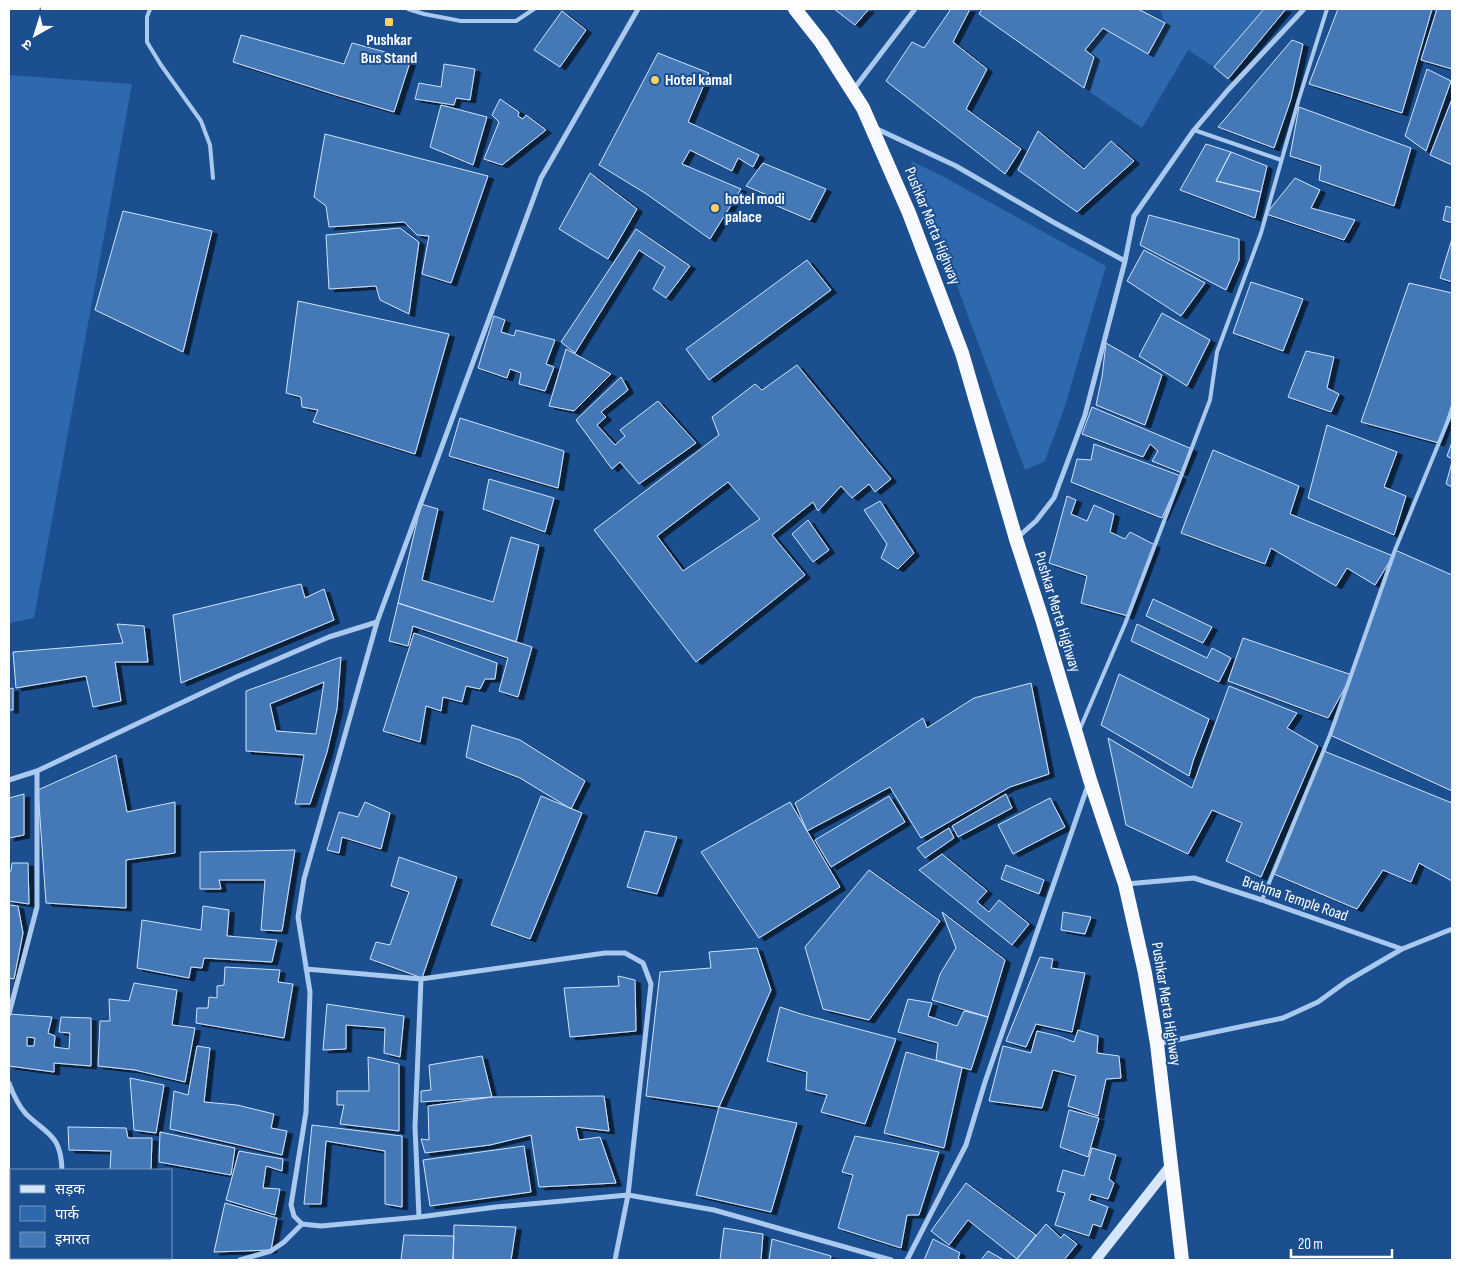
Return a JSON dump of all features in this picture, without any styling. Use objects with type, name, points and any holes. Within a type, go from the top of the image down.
[{"type":"highway","name":"Pushkar Merta Highway","points":[[795,9],[821,42],[863,108],[909,213],[962,353],[1016,539],[1090,780],[1125,884],[1145,974],[1156,1044],[1182,1260]]},
{"type":"main road","points":[[1096,1260],[1170,1166]]},
{"type":"street","points":[[638,9],[540,178],[377,622],[304,878],[298,917],[310,992],[306,1112],[291,1205],[294,1216],[302,1224],[321,1226],[628,1194],[714,1210],[891,1260]]},
{"type":"street","points":[[853,91],[915,9]]},
{"type":"street","points":[[1016,539],[1036,522],[1054,498],[1085,415],[1125,261],[1134,216],[1194,130],[1228,90],[1304,9]]},
{"type":"street","points":[[870,126],[956,166],[1125,261]]},
{"type":"street","points":[[9,780],[37,771],[236,677],[329,637],[377,622]]},
{"type":"street","points":[[9,1014],[37,907],[37,771]]},
{"type":"street","points":[[907,1260],[966,1144],[985,1082],[1090,780]]},
{"type":"street","name":"Brahma Temple Road","points":[[1125,884],[1194,878],[1402,948]]},
{"type":"street","points":[[1156,1044],[1282,1018],[1318,1002],[1347,981],[1402,948],[1452,929]]},
{"type":"street","points":[[306,969],[421,979],[605,953],[625,953],[643,963],[651,984],[628,1194],[615,1260]]},
{"type":"street","points":[[419,1217],[415,1127],[421,979]]},
{"type":"street","points":[[9,1083],[14,1096],[25,1113],[47,1130],[57,1144],[62,1169]]},
{"type":"street","points":[[240,1260],[271,1252],[302,1224]]},
{"type":"lane","points":[[150,9],[147,17],[147,42],[201,121],[210,145],[213,178]]},
{"type":"lane","points":[[408,9],[461,21],[516,21],[534,9]]},
{"type":"lane","points":[[1077,737],[1125,624],[1210,400],[1217,352],[1261,233],[1327,9]]},
{"type":"lane","points":[[1194,130],[1281,160]]},
{"type":"lane","points":[[1262,900],[1327,743],[1395,550],[1452,411]]},
{"type":"green space","points":[[1160,9],[1264,9],[1214,67],[1188,50],[1142,128],[1084,88],[1094,57],[1085,50],[1103,28],[1147,54],[1165,23]]},
{"type":"green space","points":[[9,75],[132,84],[34,618],[9,623]]},
{"type":"green space","points":[[911,161],[1106,266],[1065,406],[1045,461],[1025,470]]},
{"type":"building","points":[[834,9],[869,9],[855,25]]},
{"type":"building","points":[[951,9],[970,9],[953,42],[987,69],[966,109],[1021,149],[1005,174],[886,81],[912,42],[924,48]]},
{"type":"building","points":[[982,9],[1138,9],[1165,23],[1148,54],[1103,28],[1085,50],[1094,57],[1084,88],[979,14]]},
{"type":"building","points":[[1264,9],[1286,9],[1228,79],[1214,67]]},
{"type":"building","points":[[1338,9],[1432,9],[1402,113],[1309,84]]},
{"type":"building","points":[[1437,9],[1452,9],[1452,69],[1421,60]]},
{"type":"building","points":[[562,11],[586,30],[560,67],[534,50]]},
{"type":"building","points":[[241,35],[344,64],[352,43],[411,59],[394,112],[233,62]]},
{"type":"building","points":[[1292,40],[1303,44],[1291,99],[1274,148],[1218,127]]},
{"type":"building","points":[[658,53],[709,73],[688,122],[759,155],[753,167],[738,158],[732,171],[690,150],[682,164],[741,189],[710,239],[645,193],[599,165]]},
{"type":"building","points":[[444,64],[475,69],[470,100],[456,98],[454,105],[415,99],[419,83],[441,87]]},
{"type":"building","points":[[1427,69],[1451,81],[1426,151],[1405,136]]},
{"type":"building","points":[[500,99],[519,112],[518,116],[523,119],[526,115],[546,130],[502,165],[484,159],[499,122],[492,115]]},
{"type":"building","points":[[1452,99],[1452,165],[1430,155]]},
{"type":"building","points":[[441,105],[487,117],[473,165],[430,147]]},
{"type":"building","points":[[1299,107],[1411,148],[1394,206],[1319,180],[1321,166],[1290,156]]},
{"type":"building","points":[[1038,131],[1084,169],[1111,141],[1134,161],[1077,212],[1018,170]]},
{"type":"building","points":[[325,134],[488,176],[451,283],[422,274],[429,236],[417,235],[404,222],[329,227],[326,206],[314,197]]},
{"type":"building","points":[[1206,144],[1231,152],[1216,181],[1261,192],[1255,218],[1180,190]]},
{"type":"building","points":[[1231,152],[1267,166],[1261,192],[1216,181]]},
{"type":"building","points":[[763,163],[826,189],[810,220],[763,200],[767,195],[746,186]]},
{"type":"building","points":[[590,173],[637,209],[608,259],[559,229]]},
{"type":"building","points":[[1295,178],[1320,190],[1311,208],[1355,220],[1344,240],[1266,214]]},
{"type":"building","points":[[1446,206],[1452,208],[1452,223],[1443,220]]},
{"type":"building","points":[[123,211],[212,231],[183,352],[95,310]]},
{"type":"building","points":[[1149,215],[1239,239],[1239,260],[1226,290],[1140,245]]},
{"type":"building","points":[[400,228],[419,242],[409,314],[380,300],[376,286],[329,289],[326,235]]},
{"type":"building","points":[[636,229],[690,266],[666,298],[653,289],[665,267],[639,250],[575,353],[561,342]]},
{"type":"building","points":[[1452,239],[1452,282],[1440,278]]},
{"type":"building","points":[[1144,250],[1205,283],[1181,316],[1127,281]]},
{"type":"building","points":[[807,260],[831,290],[709,380],[686,349]]},
{"type":"building","points":[[1251,282],[1303,299],[1283,351],[1233,333]]},
{"type":"building","points":[[1409,283],[1452,293],[1452,404],[1439,443],[1361,422]]},
{"type":"building","points":[[298,301],[449,334],[415,454],[313,422],[318,410],[302,407],[301,397],[286,393]]},
{"type":"building","points":[[1162,313],[1210,340],[1187,386],[1139,356]]},
{"type":"building","points":[[494,316],[505,320],[501,332],[514,336],[516,330],[555,340],[546,364],[554,367],[545,391],[519,384],[521,373],[510,369],[507,378],[478,368]]},
{"type":"building","points":[[1106,343],[1162,375],[1145,425],[1096,405]]},
{"type":"building","points":[[566,349],[611,374],[574,411],[549,406]]},
{"type":"building","points":[[1306,351],[1334,357],[1327,388],[1339,394],[1331,412],[1288,397]]},
{"type":"building","points":[[797,365],[891,479],[875,492],[869,484],[852,498],[841,486],[818,511],[813,502],[772,535],[805,575],[696,662],[594,530],[719,435],[712,417],[755,384],[762,390]],"holes":[[[728,482],[760,519],[683,571],[657,536]]]},
{"type":"building","points":[[621,377],[628,390],[601,412],[606,417],[597,425],[615,445],[625,436],[620,430],[658,401],[696,443],[639,484],[620,462],[612,469],[576,420]]},
{"type":"building","points":[[1092,407],[1192,449],[1182,473],[1152,461],[1158,451],[1150,444],[1143,457],[1082,434]]},
{"type":"building","points":[[460,418],[564,451],[558,488],[449,456]]},
{"type":"building","points":[[1327,425],[1397,452],[1384,487],[1406,496],[1394,535],[1308,498]]},
{"type":"building","points":[[1452,442],[1452,459],[1447,456]]},
{"type":"building","points":[[1094,444],[1181,476],[1162,518],[1071,482],[1077,459],[1091,460]]},
{"type":"building","points":[[1213,450],[1299,486],[1290,514],[1393,556],[1375,585],[1347,568],[1336,586],[1271,548],[1265,564],[1181,533]]},
{"type":"building","points":[[1452,462],[1452,487],[1446,484]]},
{"type":"building","points":[[489,479],[554,498],[545,532],[483,509]]},
{"type":"building","points":[[1067,496],[1076,500],[1071,514],[1087,521],[1094,505],[1114,514],[1110,532],[1125,539],[1130,532],[1155,545],[1128,616],[1081,603],[1087,576],[1049,563]]},
{"type":"building","points":[[880,501],[914,553],[898,569],[881,558],[887,544],[864,510]]},
{"type":"building","points":[[421,504],[438,509],[422,580],[493,602],[511,537],[539,545],[516,642],[398,603]]},
{"type":"building","points":[[808,520],[829,550],[813,562],[792,534]]},
{"type":"building","points":[[1395,550],[1452,575],[1452,791],[1330,735]]},
{"type":"building","points":[[301,584],[305,598],[324,589],[334,620],[181,683],[173,615]]},
{"type":"building","points":[[1153,599],[1212,627],[1203,643],[1146,616]]},
{"type":"building","points":[[398,603],[532,647],[518,697],[499,691],[508,658],[413,626],[408,646],[389,641]]},
{"type":"building","points":[[117,624],[144,626],[148,662],[115,662],[121,701],[93,707],[86,676],[16,688],[13,652],[123,643]]},
{"type":"building","points":[[1137,624],[1207,658],[1212,648],[1231,658],[1219,682],[1131,641]]},
{"type":"building","points":[[414,633],[497,663],[495,679],[485,679],[480,689],[466,686],[462,702],[443,697],[441,711],[426,706],[420,742],[383,731]]},
{"type":"building","points":[[1243,638],[1352,675],[1328,718],[1228,681]]},
{"type":"building","points":[[341,657],[337,709],[327,752],[310,804],[295,804],[304,755],[246,751],[246,691]],"holes":[[[324,682],[316,734],[276,731],[270,704]]]},
{"type":"building","points":[[1119,674],[1209,719],[1189,776],[1101,725]]},
{"type":"building","points":[[1031,683],[1049,774],[1010,787],[921,838],[890,787],[807,831],[795,803],[923,718],[927,728],[974,698]]},
{"type":"building","points":[[1229,686],[1297,713],[1287,728],[1318,746],[1261,877],[1226,861],[1242,823],[1212,810],[1188,854],[1126,825],[1108,738],[1192,788]]},
{"type":"building","points":[[13,688],[13,710],[9,710],[9,689]]},
{"type":"building","points":[[472,725],[520,740],[585,781],[571,809],[520,778],[466,757]]},
{"type":"building","points":[[1324,751],[1452,803],[1452,881],[1419,863],[1411,882],[1383,870],[1357,909],[1274,874]]},
{"type":"building","points":[[116,755],[127,812],[175,802],[175,853],[126,860],[126,908],[46,903],[38,790]]},
{"type":"building","points":[[24,794],[24,835],[9,838],[9,798]]},
{"type":"building","points":[[1006,794],[1012,808],[958,837],[952,826]]},
{"type":"building","points":[[541,796],[582,813],[530,939],[491,925]]},
{"type":"building","points":[[889,796],[905,822],[831,867],[815,840]]},
{"type":"building","points":[[1050,798],[1065,827],[1013,854],[998,825]]},
{"type":"building","points":[[365,802],[390,813],[381,849],[342,837],[339,853],[327,850],[339,812],[358,817]]},
{"type":"building","points":[[790,802],[840,887],[759,938],[701,852]]},
{"type":"building","points":[[949,828],[954,838],[925,858],[917,848]]},
{"type":"building","points":[[645,831],[677,837],[657,894],[627,887]]},
{"type":"building","points":[[295,850],[282,931],[261,930],[265,880],[219,880],[221,889],[200,889],[200,852]]},
{"type":"building","points":[[942,854],[987,891],[977,902],[989,912],[999,900],[1029,924],[1012,945],[919,870]]},
{"type":"building","points":[[399,857],[457,877],[422,978],[370,959],[376,942],[390,945],[409,892],[391,886]]},
{"type":"building","points":[[12,863],[28,863],[29,904],[9,901],[9,872],[11,871]]},
{"type":"building","points":[[1006,865],[1044,880],[1039,894],[1001,879]]},
{"type":"building","points":[[869,870],[940,921],[869,1020],[823,1009],[805,947]]},
{"type":"building","points":[[9,905],[18,906],[23,933],[14,979],[9,978]]},
{"type":"building","points":[[203,906],[229,910],[227,936],[277,940],[272,962],[204,958],[202,968],[191,967],[189,978],[137,968],[142,920],[201,930]]},
{"type":"building","points":[[942,912],[1005,960],[988,1017],[932,1000],[940,974],[956,948]]},
{"type":"building","points":[[1063,912],[1091,917],[1085,934],[1061,930]]},
{"type":"building","points":[[757,948],[771,990],[719,1107],[646,1096],[660,972],[711,968],[709,952]]},
{"type":"building","points":[[1040,957],[1053,959],[1051,968],[1085,973],[1072,1032],[1036,1024],[1026,1047],[1006,1041]]},
{"type":"building","points":[[225,967],[280,970],[278,982],[293,984],[284,1038],[196,1023],[197,1008],[208,1008],[209,997],[217,998],[217,986],[224,985]]},
{"type":"building","points":[[618,976],[635,980],[636,1031],[570,1037],[564,988],[619,986]]},
{"type":"building","points":[[134,983],[177,990],[172,1025],[195,1028],[185,1082],[135,1070],[98,1066],[100,1021],[110,1021],[109,999],[129,1001]]},
{"type":"building","points":[[908,999],[932,1003],[928,1016],[957,1026],[964,1011],[988,1017],[971,1070],[936,1060],[938,1043],[898,1032]]},
{"type":"building","points":[[327,1004],[404,1016],[400,1057],[384,1053],[385,1028],[346,1025],[346,1049],[323,1050]]},
{"type":"building","points":[[780,1007],[896,1039],[865,1124],[821,1112],[827,1095],[806,1090],[807,1072],[767,1061]]},
{"type":"building","points":[[9,1014],[52,1017],[48,1033],[55,1036],[54,1047],[69,1049],[70,1033],[59,1032],[61,1017],[91,1018],[91,1066],[54,1063],[54,1072],[9,1066]]},
{"type":"building","points":[[1078,1030],[1098,1036],[1097,1053],[1119,1056],[1121,1078],[1106,1079],[1098,1116],[1068,1106],[1076,1076],[1053,1070],[1042,1108],[989,1101],[1003,1046],[1031,1053],[1037,1031],[1074,1042]]},
{"type":"building","points":[[27,1037],[35,1038],[34,1046],[27,1046]]},
{"type":"building","points":[[197,1046],[210,1048],[204,1102],[237,1105],[274,1114],[271,1128],[287,1131],[282,1155],[170,1129],[174,1091],[188,1095]]},
{"type":"building","points":[[906,1052],[962,1068],[944,1148],[884,1133]]},
{"type":"building","points":[[482,1056],[492,1097],[421,1102],[421,1091],[431,1090],[429,1065]]},
{"type":"building","points":[[368,1057],[399,1064],[399,1131],[340,1124],[344,1105],[337,1105],[337,1091],[369,1091]]},
{"type":"building","points":[[130,1078],[164,1085],[156,1133],[134,1130]]},
{"type":"building","points":[[604,1096],[609,1131],[576,1127],[579,1140],[600,1137],[616,1183],[539,1187],[531,1135],[490,1145],[425,1153],[421,1139],[429,1140],[428,1106],[492,1097]]},
{"type":"building","points":[[719,1107],[797,1123],[771,1212],[696,1195]]},
{"type":"building","points":[[1069,1110],[1099,1118],[1088,1157],[1060,1147]]},
{"type":"building","points":[[312,1125],[402,1136],[402,1207],[385,1204],[385,1151],[326,1141],[321,1204],[304,1204]]},
{"type":"building","points":[[68,1127],[126,1128],[128,1138],[152,1138],[151,1169],[110,1169],[111,1151],[69,1150]]},
{"type":"building","points":[[160,1132],[235,1148],[231,1175],[159,1162]]},
{"type":"building","points":[[855,1136],[939,1152],[919,1215],[907,1215],[901,1248],[838,1228],[853,1175],[842,1172]]},
{"type":"building","points":[[524,1146],[531,1192],[430,1206],[423,1160]]},
{"type":"building","points":[[1092,1148],[1116,1155],[1109,1179],[1114,1183],[1108,1199],[1091,1194],[1089,1200],[1108,1207],[1101,1227],[1093,1224],[1089,1236],[1055,1225],[1065,1193],[1057,1191],[1063,1170],[1084,1176]]},
{"type":"building","points":[[239,1151],[283,1159],[282,1171],[266,1166],[263,1188],[280,1189],[275,1215],[226,1200]]},
{"type":"building","points":[[966,1183],[1036,1235],[1017,1259],[968,1220],[949,1245],[931,1231]]},
{"type":"building","points":[[225,1203],[277,1218],[271,1250],[214,1252]]},
{"type":"building","points":[[9,1218],[10,1259],[14,1260],[9,1260]]},
{"type":"building","points":[[1046,1224],[1061,1238],[1064,1234],[1077,1244],[1064,1260],[1017,1259]]},
{"type":"building","points":[[454,1225],[516,1227],[511,1260],[453,1260]]},
{"type":"building","points":[[724,1228],[763,1234],[761,1260],[720,1260]]},
{"type":"building","points":[[404,1235],[454,1236],[453,1260],[401,1260]]},
{"type":"building","points":[[772,1239],[831,1256],[830,1260],[769,1260]]},
{"type":"building","points":[[933,1239],[960,1253],[958,1258],[961,1260],[924,1260]]},
{"type":"building","points":[[988,1251],[1004,1260],[981,1260]]},
{"type":"building","points":[[68,1259],[85,1259],[85,1260]]},
{"type":"building","points":[[120,1259],[147,1259],[147,1260]]},
{"type":"place","name":"Pushkar Bus Stand","points":[[389,22]]},
{"type":"place","name":"Hotel kamal","points":[[655,80]]},
{"type":"place","name":"hotel modi palace","points":[[715,208]]}]
